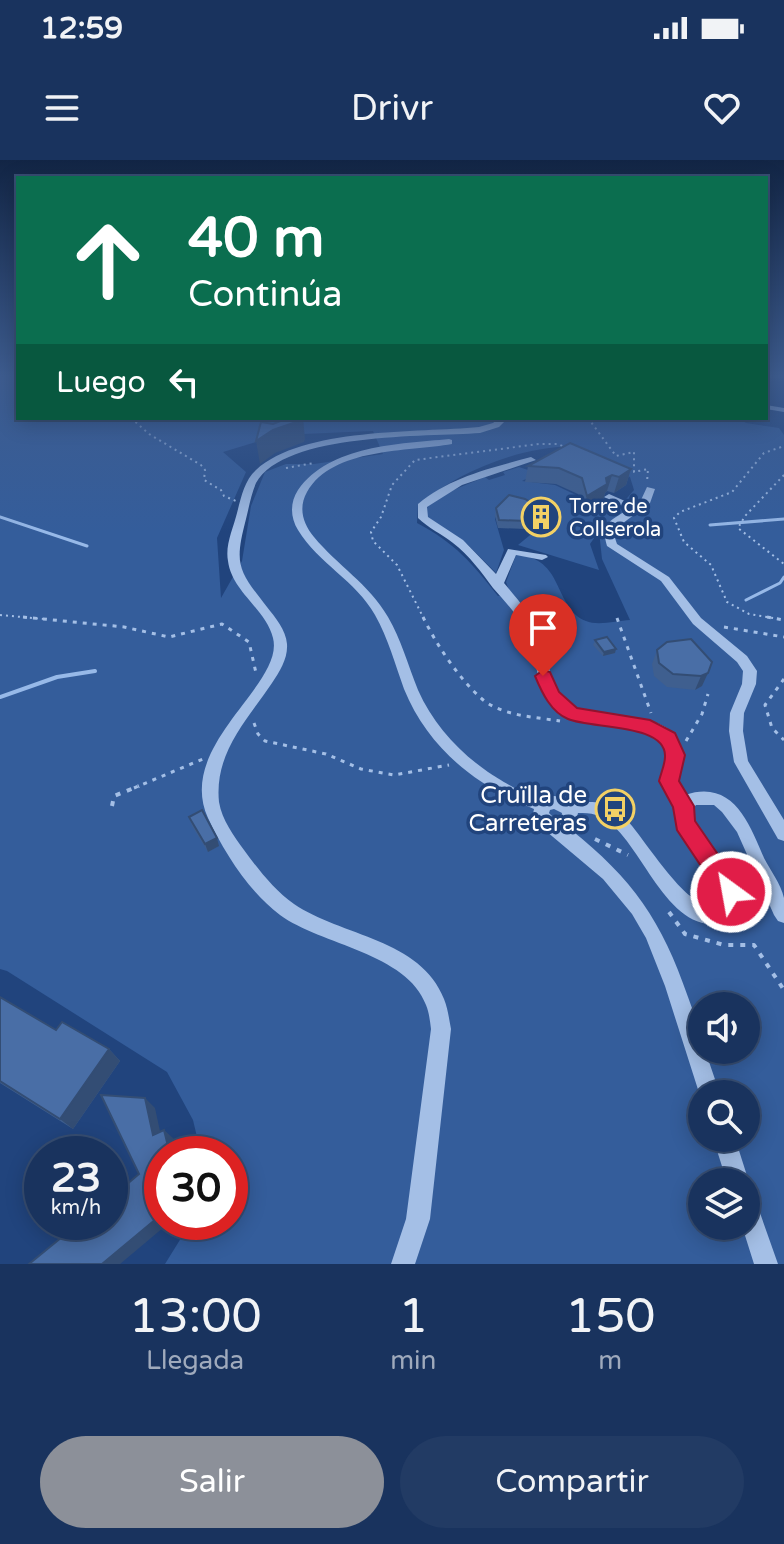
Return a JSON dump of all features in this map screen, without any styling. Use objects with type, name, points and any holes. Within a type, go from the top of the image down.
[{"type":"street","points":[[403,1264],[418,1219],[441,1029],[440,1011],[429,987],[407,965],[316,926],[277,902],[217,820],[212,806],[213,765],[225,737],[279,662],[281,642],[274,625],[235,568],[234,543],[250,484],[266,466],[285,457],[345,440],[485,429]]},
{"type":"street","points":[[506,429],[488,437],[393,448],[336,464],[314,478],[302,491],[297,518],[310,539],[374,603],[428,724],[447,746],[487,780],[510,794],[543,806],[555,802],[568,808],[590,807],[611,814],[636,840],[682,904],[700,915],[716,916],[728,910],[731,892],[685,823],[684,806],[669,781],[676,755],[669,738],[655,728],[585,718],[561,707],[545,683],[535,635],[468,550],[423,518],[422,506],[431,497],[453,486],[531,460]]},
{"type":"street","points":[[650,489],[646,501],[610,527],[608,532],[612,546],[665,579],[697,621],[742,659],[750,671],[749,684],[737,713],[736,731],[741,762],[784,834]]},
{"type":"street","points":[[609,497],[636,509]]},
{"type":"street","points":[[497,585],[512,551],[542,557]]},
{"type":"street","points":[[684,806],[697,797],[711,798],[725,804],[737,816],[784,915]]},
{"type":"street","points":[[543,806],[542,818],[623,888],[644,919],[665,962],[704,1080]]},
{"type":"street","points":[[555,827],[565,825],[570,820],[568,808]]},
{"type":"street","points":[[758,1240],[766,1264]]},
{"type":"path","points":[[143,429],[201,465],[205,470],[204,480],[221,490],[224,496],[241,501]]},
{"type":"path","points":[[596,429],[616,456],[634,452],[632,468],[634,472],[648,469],[646,480],[650,489]]},
{"type":"path","points":[[784,446],[764,453],[732,492],[680,512],[674,518],[679,540],[714,568],[726,603],[743,612],[784,620]]},
{"type":"path","points":[[285,457],[283,467],[320,462]]},
{"type":"path","points":[[784,475],[768,497],[743,516],[738,528],[766,549],[775,561],[784,564]]},
{"type":"path","points":[[0,615],[124,627],[169,637],[222,624],[249,642],[253,648],[253,666],[259,684],[263,685]]},
{"type":"path","points":[[617,618],[649,703],[655,728]]},
{"type":"path","points":[[697,621],[784,637]]},
{"type":"path","points":[[620,644],[626,643]]},
{"type":"path","points":[[784,679],[765,705],[772,728],[784,740]]},
{"type":"path","points":[[676,755],[702,714],[708,694]]},
{"type":"path","points":[[252,700],[251,716],[256,733],[264,741],[305,751],[330,753],[351,760],[361,769],[374,769],[384,775],[403,775],[422,768],[453,765]]},
{"type":"path","points":[[112,806],[114,796],[210,756]]},
{"type":"shaded area","points":[[0,429],[779,429],[784,435],[784,1264],[165,1264],[180,1240],[248,1240],[248,1136],[197,1136],[193,1120],[167,1072],[0,969]],"holes":[[[373,431],[383,454],[314,464],[286,464],[265,472],[251,506],[242,561],[221,598],[217,538],[246,472],[223,452],[279,435]],[[571,446],[630,477],[634,490],[616,511],[605,503],[583,516],[578,514],[576,495],[555,485],[522,481],[537,473],[519,467],[503,472],[505,475],[489,480],[485,477],[446,493],[428,504],[426,512],[429,521],[467,544],[496,573],[504,550],[495,519],[498,510],[546,522],[518,545],[599,570],[590,544],[599,531],[602,559],[630,620],[586,621],[568,605],[543,564],[516,555],[506,582],[510,593],[498,596],[462,555],[417,523],[418,505],[434,493],[471,472],[530,451]]]},
{"type":"building","points":[[259,429],[277,429],[273,430],[256,441]]},
{"type":"building","points":[[570,443],[631,469],[619,477],[612,475],[606,478],[607,484],[587,496],[582,478],[559,468],[528,466]]},
{"type":"building","points":[[509,495],[525,499],[550,514],[527,521],[499,520],[496,508]]},
{"type":"building","points":[[607,637],[616,649],[604,652],[595,640]]},
{"type":"building","points":[[691,639],[712,662],[708,673],[701,676],[673,674],[659,663],[657,650],[667,642]]},
{"type":"building","points":[[202,810],[217,838],[205,844],[189,817]]},
{"type":"building","points":[[0,997],[56,1030],[62,1022],[109,1049],[60,1119],[0,1081]]},
{"type":"building","points":[[101,1095],[145,1098],[153,1135],[164,1130],[166,1136],[144,1136],[144,1229],[102,1264],[29,1264],[58,1240],[128,1240],[128,1183],[139,1174],[128,1151],[128,1136],[121,1136]]},
{"type":"waterway","points":[[0,517],[87,546]]},
{"type":"waterway","points":[[710,525],[784,519]]},
{"type":"waterway","points":[[746,600],[780,583],[784,577]]},
{"type":"waterway","points":[[0,697],[57,677],[95,671]]},
{"type":"place","name":"Torre de Collserola","points":[[541,517]]},
{"type":"place","name":"Cruïlla de Carreteras","points":[[615,809]]},
{"type":"route","points":[[543,676],[548,690],[561,707],[572,714],[650,727],[669,738],[676,755],[669,781],[684,806],[682,817],[731,892]]}]
